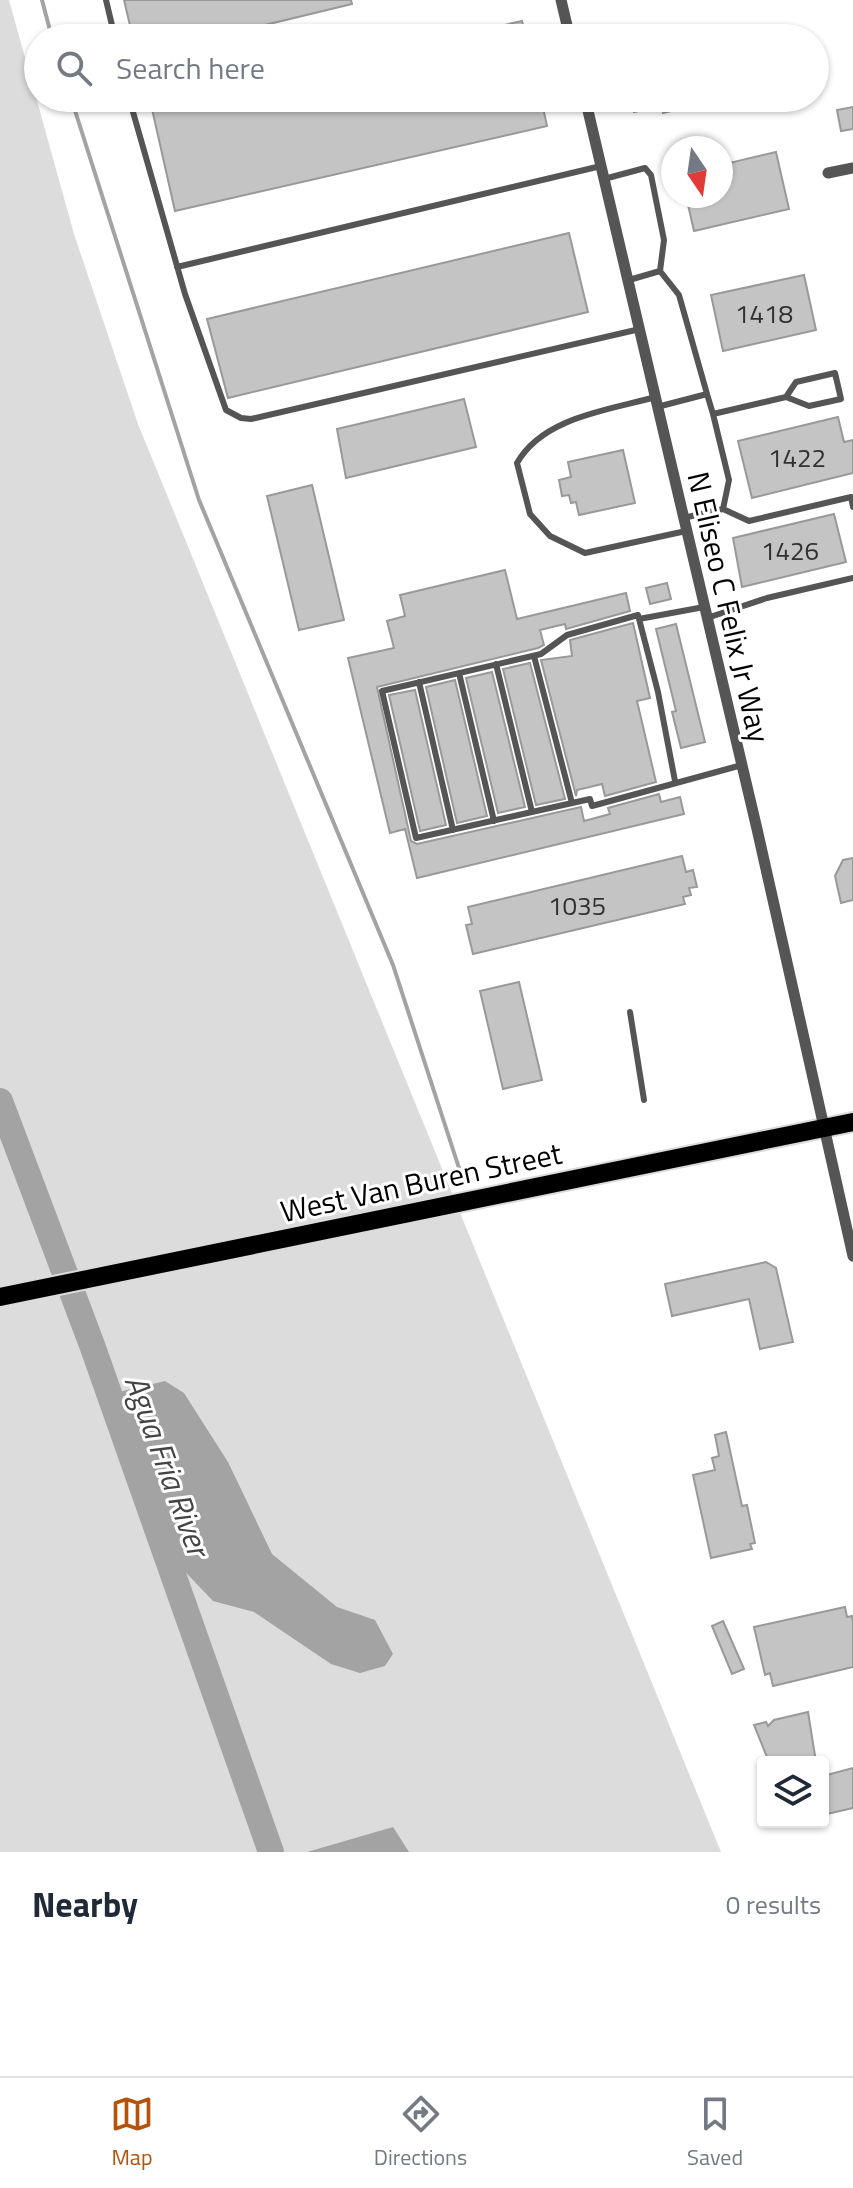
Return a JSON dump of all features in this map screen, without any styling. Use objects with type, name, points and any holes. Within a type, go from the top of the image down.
[{"type":"main road","name":"West Van Buren Street","points":[[0,1297],[853,1122]]},
{"type":"street","points":[[561,0],[567,24]]},
{"type":"street","name":"N Eliseo C Felix Jr Way","points":[[588,112],[742,765],[853,1256]]},
{"type":"street","points":[[828,173],[853,168]]},
{"type":"lane","points":[[106,0],[112,24]]},
{"type":"lane","points":[[133,112],[177,267],[226,410],[241,418],[640,329]]},
{"type":"lane","points":[[177,267],[602,172],[645,168],[651,175],[664,240],[660,271],[679,295],[729,480],[723,509]]},
{"type":"lane","points":[[628,280],[660,271]]},
{"type":"lane","points":[[713,414],[786,397],[809,406],[841,399],[835,373],[796,382],[786,397]]},
{"type":"lane","points":[[686,531],[585,553],[550,536],[530,514],[517,463],[525,448],[551,430],[584,416],[707,394]]},
{"type":"lane","points":[[683,518],[723,509],[749,521],[851,497],[853,507]]},
{"type":"lane","points":[[639,619],[705,612],[853,578]]},
{"type":"lane","points":[[675,781],[658,692],[638,615],[567,635],[534,656],[382,691],[416,838],[590,799],[592,806],[742,765]]},
{"type":"lane","points":[[534,656],[572,803]]},
{"type":"lane","points":[[496,664],[532,812]]},
{"type":"lane","points":[[459,673],[494,821]]},
{"type":"lane","points":[[419,682],[453,830]]},
{"type":"lane","points":[[630,1012],[644,1100]]},
{"type":"shaded area","points":[[0,0],[9,0],[24,54],[24,112],[40,112],[74,234],[138,424],[721,1852],[0,1852]]},
{"type":"water","points":[[165,1381],[184,1393],[228,1462],[272,1554],[337,1607],[375,1620],[393,1654],[385,1666],[360,1673],[331,1664],[254,1612],[213,1601],[171,1557],[155,1534],[117,1408],[119,1392]]},
{"type":"water","points":[[393,1827],[409,1852],[307,1852]]},
{"type":"building","points":[[124,0],[351,0],[352,4],[269,24],[130,24]]},
{"type":"building","points":[[853,107],[853,129],[841,131],[837,110]]},
{"type":"building","points":[[153,112],[544,112],[547,126],[175,211]]},
{"type":"building","points":[[776,152],[789,209],[694,231],[689,208],[733,208],[733,162]]},
{"type":"building","points":[[569,233],[588,312],[228,398],[207,319]]},
{"type":"building","points":[[804,275],[816,330],[723,351],[711,295]]},
{"type":"building","points":[[464,399],[476,447],[346,478],[337,429]]},
{"type":"building","points":[[838,417],[844,442],[853,440],[853,473],[752,498],[738,441]]},
{"type":"building","points":[[623,450],[635,503],[579,515],[576,502],[571,503],[569,495],[562,496],[559,480],[571,477],[568,462]]},
{"type":"building","points":[[312,485],[344,620],[299,630],[267,496]]},
{"type":"building","points":[[834,514],[846,562],[742,587],[733,538]]},
{"type":"building","points":[[505,570],[517,619],[626,593],[630,611],[566,629],[565,624],[540,630],[544,645],[538,648],[377,687],[411,841],[417,844],[581,807],[584,821],[610,814],[608,808],[659,794],[661,802],[680,797],[684,814],[417,878],[405,829],[390,833],[348,658],[394,648],[387,621],[405,616],[400,595]]},
{"type":"building","points":[[667,583],[671,599],[650,604],[646,588]]},
{"type":"building","points":[[633,623],[650,698],[637,701],[656,782],[605,796],[602,784],[577,790],[576,796],[541,660],[572,656],[570,640]]},
{"type":"building","points":[[676,624],[705,742],[681,748],[672,712],[676,711],[656,629]]},
{"type":"building","points":[[530,663],[565,799],[536,805],[503,669]]},
{"type":"building","points":[[492,672],[525,807],[498,813],[466,678]]},
{"type":"building","points":[[455,680],[487,816],[457,823],[426,687]]},
{"type":"building","points":[[415,690],[446,825],[420,831],[389,695]]},
{"type":"building","points":[[682,856],[686,872],[693,870],[697,887],[689,888],[691,895],[683,897],[685,904],[473,954],[466,925],[472,924],[468,907]]},
{"type":"building","points":[[853,858],[853,900],[841,903],[835,876],[843,860]]},
{"type":"building","points":[[519,982],[542,1080],[503,1089],[480,991]]},
{"type":"building","points":[[766,1262],[776,1268],[793,1342],[760,1349],[749,1299],[672,1316],[665,1284]]},
{"type":"building","points":[[726,1432],[742,1506],[747,1505],[755,1543],[750,1544],[752,1549],[711,1558],[693,1475],[715,1470],[712,1458],[719,1456],[715,1435]]},
{"type":"building","points":[[845,1607],[847,1617],[852,1616],[853,1622],[853,1667],[773,1686],[770,1673],[765,1675],[754,1627]]},
{"type":"building","points":[[723,1621],[744,1669],[732,1674],[712,1626]]},
{"type":"building","points":[[808,1712],[815,1756],[767,1756],[754,1725],[766,1722],[768,1726],[774,1720]]},
{"type":"building","points":[[853,1768],[853,1808],[829,1814],[829,1774]]},
{"type":"waterway","points":[[42,0],[48,24]]},
{"type":"waterway","points":[[75,112],[199,500],[393,965],[459,1168]]},
{"type":"waterway","name":"Agua Fria River","points":[[0,1101],[92,1345],[271,1852]]}]
